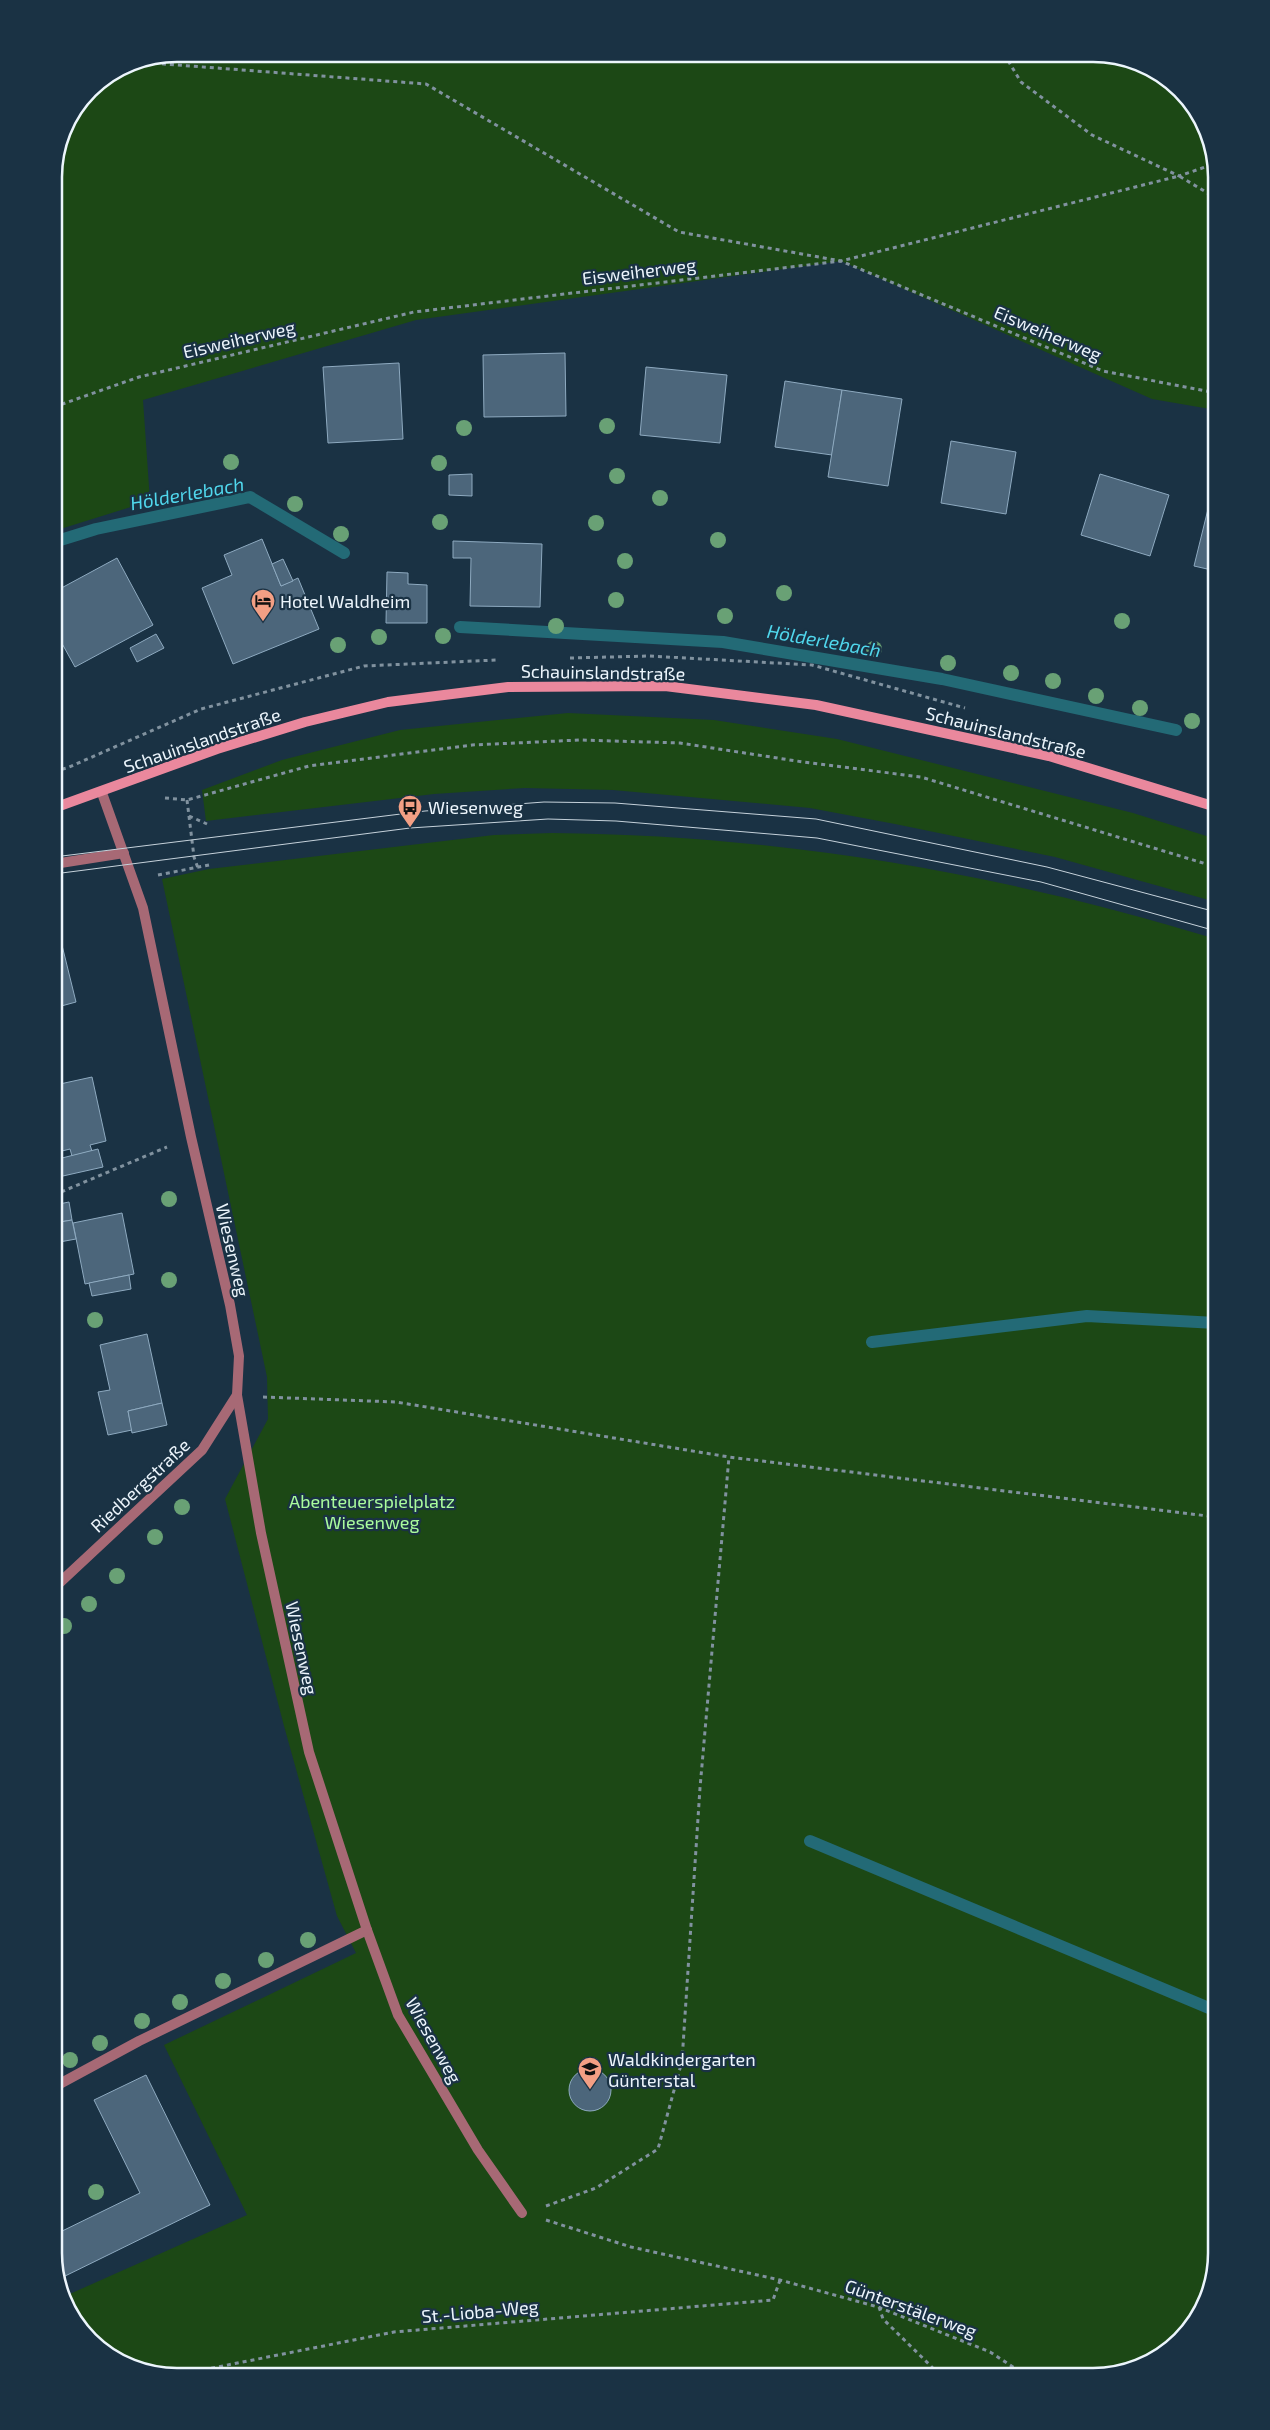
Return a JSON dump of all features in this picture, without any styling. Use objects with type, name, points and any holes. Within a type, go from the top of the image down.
[{"type":"main road","name":"Schauinslandstraße","points":[[63,805],[102,793],[218,749],[305,722],[388,702],[508,687],[665,686],[826,707],[1049,756],[1208,805]]},
{"type":"street","name":"Wiesenweg","points":[[102,793],[143,908],[239,1356],[237,1395],[261,1534],[309,1752],[367,1930],[398,2015],[478,2150],[522,2213]]},
{"type":"street","points":[[63,863],[124,853]]},
{"type":"street","name":"Riedbergstraße","points":[[63,1580],[202,1450],[237,1395]]},
{"type":"street","points":[[63,2082],[158,2032],[367,1930]]},
{"type":"path","points":[[1009,63],[1021,82],[1092,135],[1179,176],[1208,193]]},
{"type":"path","points":[[160,64],[426,84],[679,232],[841,261],[1179,176],[1207,166]]},
{"type":"path","name":"Eisweiherweg","points":[[63,404],[139,377],[414,312],[841,261],[1104,371],[1208,391]]},
{"type":"path","points":[[159,797],[187,800],[309,766],[472,745],[580,740],[680,743],[803,762],[921,777],[1208,865]]},
{"type":"path","points":[[187,800],[194,857],[198,868]]},
{"type":"path","points":[[189,816],[207,824]]},
{"type":"path","points":[[63,1191],[191,1137]]},
{"type":"path","points":[[237,1395],[301,1400],[396,1402],[729,1457],[1208,1516]]},
{"type":"path","points":[[522,2213],[563,2202],[596,2188],[658,2148],[680,2070],[700,1788],[729,1457]]},
{"type":"path","points":[[522,2213],[631,2247],[780,2280]]},
{"type":"path","name":"Günterstälerweg","points":[[780,2280],[878,2307],[990,2352],[1015,2368]]},
{"type":"path","name":"St.-Lioba-Weg","points":[[217,2367],[394,2332],[773,2300],[780,2280]]},
{"type":"path","points":[[878,2307],[883,2319],[933,2368]]},
{"type":"green space","points":[[162,63],[1100,63],[1137,71],[1163,86],[1184,107],[1199,133],[1204,147],[1208,177],[1208,409],[1152,399],[841,261],[416,320],[143,400],[150,501],[63,528],[63,170],[66,147],[74,126],[86,107],[102,91],[120,78],[147,66]]},
{"type":"green space","points":[[568,713],[714,720],[837,739],[1133,813],[1208,836],[1208,900],[1055,857],[810,808],[613,790],[525,788],[434,794],[206,821],[202,790],[282,760],[400,730]]},
{"type":"green space","name":"Abenteuerspielplatz Wiesenweg","points":[[552,833],[637,835],[805,850],[971,877],[1053,895],[1208,937],[1208,2253],[1204,2283],[1196,2304],[1188,2317],[1168,2339],[1157,2348],[1137,2359],[1093,2368],[170,2367],[147,2364],[133,2359],[107,2344],[86,2323],[71,2297],[70,2294],[247,2215],[164,2045],[356,1953],[337,1916],[284,1726],[225,1499],[268,1419],[267,1377],[162,879],[209,869],[494,835]]},
{"type":"building","points":[[565,353],[566,416],[484,417],[483,355]]},
{"type":"building","points":[[399,363],[403,439],[328,443],[323,367]]},
{"type":"building","points":[[646,367],[727,375],[720,443],[640,435]]},
{"type":"building","points":[[785,381],[842,390],[832,455],[775,447]]},
{"type":"building","points":[[842,390],[902,399],[888,486],[828,477]]},
{"type":"building","points":[[951,441],[1016,452],[1006,514],[941,503]]},
{"type":"building","points":[[472,474],[472,496],[449,495],[449,475]]},
{"type":"building","points":[[1100,474],[1169,495],[1150,556],[1081,535]]},
{"type":"building","points":[[1208,509],[1208,569],[1194,566]]},
{"type":"building","points":[[262,539],[281,586],[298,578],[319,629],[233,664],[202,588],[232,575],[224,555]]},
{"type":"building","points":[[453,541],[542,544],[540,607],[470,606],[471,558],[453,558]]},
{"type":"building","points":[[117,558],[153,625],[75,667],[63,645],[63,587]]},
{"type":"building","points":[[283,559],[293,581],[281,586],[272,564]]},
{"type":"building","points":[[387,572],[408,573],[408,584],[427,585],[427,623],[386,623]]},
{"type":"building","points":[[156,634],[164,648],[137,662],[130,648]]},
{"type":"building","points":[[63,949],[76,1002],[63,1006]]},
{"type":"building","points":[[92,1077],[106,1141],[90,1145],[92,1151],[72,1156],[70,1149],[63,1151],[63,1083]]},
{"type":"building","points":[[98,1149],[103,1167],[63,1176],[63,1158]]},
{"type":"building","points":[[69,1202],[72,1220],[63,1222],[63,1203]]},
{"type":"building","points":[[122,1213],[134,1274],[85,1284],[73,1223]]},
{"type":"building","points":[[72,1220],[76,1239],[63,1241],[63,1222]]},
{"type":"building","points":[[129,1275],[131,1289],[92,1296],[89,1283]]},
{"type":"building","points":[[147,1334],[162,1403],[128,1411],[132,1430],[108,1435],[98,1392],[110,1390],[100,1345]]},
{"type":"building","points":[[162,1403],[167,1425],[132,1433],[128,1411]]},
{"type":"building","name":"Waldkindergarten Günterstal","points":[[594,2069],[602,2072],[608,2078],[611,2090],[608,2102],[602,2108],[586,2111],[578,2108],[572,2102],[569,2086],[572,2078],[578,2072]]},
{"type":"building","points":[[146,2075],[210,2205],[65,2276],[63,2268],[63,2231],[140,2193],[94,2100]]},
{"type":"waterway","name":"Hölderlebach","points":[[63,539],[96,529],[250,497],[344,553]]},
{"type":"waterway","name":"Hölderlebach","points":[[460,627],[723,642],[942,679],[1176,730]]},
{"type":"waterway","points":[[872,1342],[1087,1316],[1208,1323]]},
{"type":"waterway","points":[[810,1841],[1208,2008]]},
{"type":"tram line","points":[[63,856],[425,811],[544,802],[615,803],[816,819],[1047,867],[1208,910]]},
{"type":"tram line","points":[[63,873],[410,828],[548,819],[616,821],[817,838],[1041,882],[1208,929]]},
{"type":"place","name":"Hotel Waldheim","points":[[263,622]]},
{"type":"place","name":"Wiesenweg","points":[[410,828]]},
{"type":"place","name":"Waldkindergarten Günterstal","points":[[590,2090]]}]
